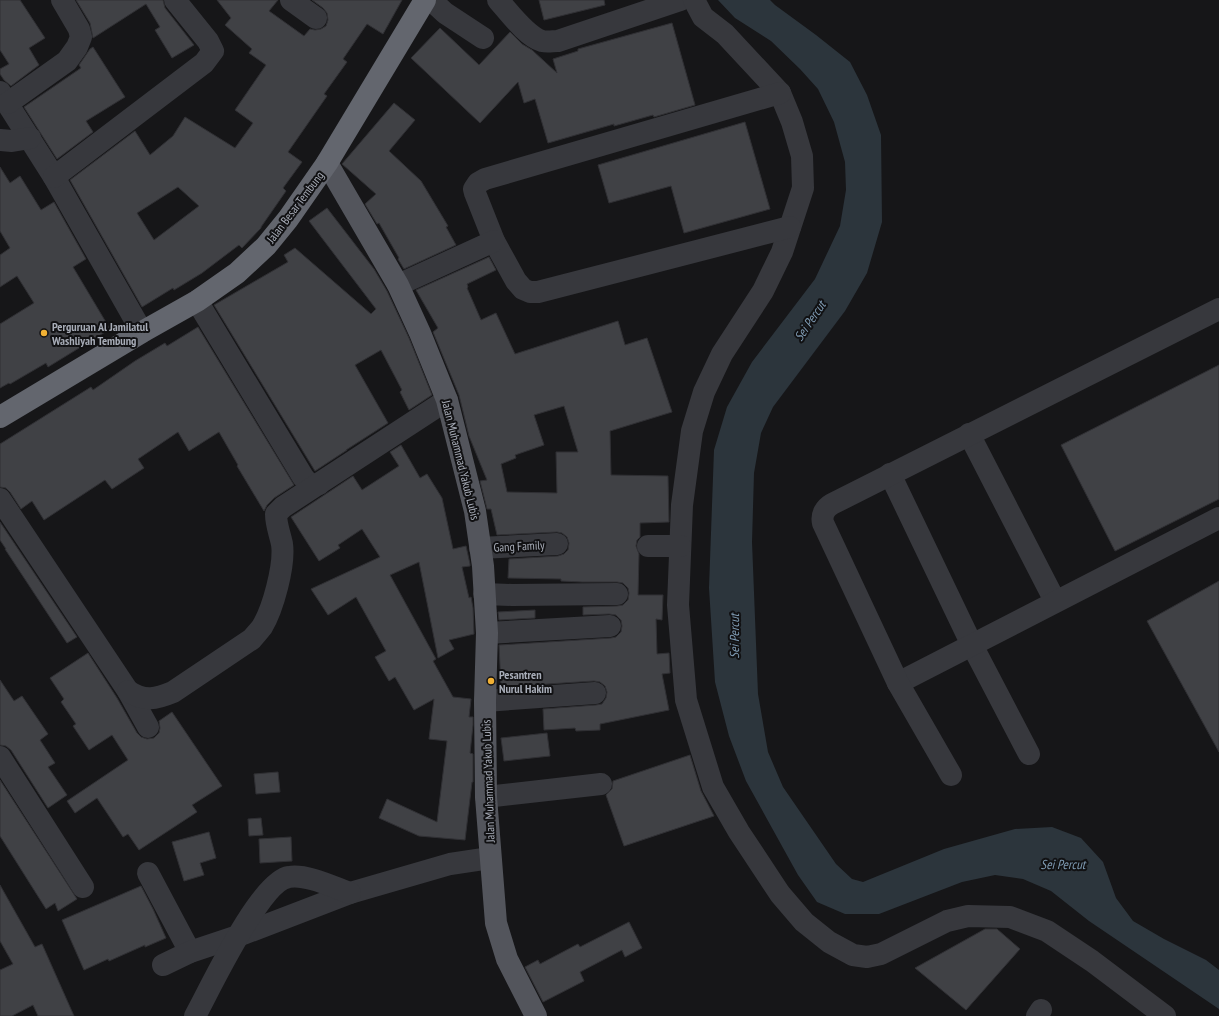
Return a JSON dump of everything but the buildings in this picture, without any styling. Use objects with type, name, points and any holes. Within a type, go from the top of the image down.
[{"type":"highway","name":"Jalan Besar Tembung","points":[[0,417],[197,301],[237,272],[266,246],[288,219],[327,163],[425,0]]},
{"type":"main road","name":"Jalan Muhammad Yakub Lubis","points":[[327,163],[398,285],[420,333],[447,400],[475,511],[480,548],[487,633],[485,701],[486,798],[496,923],[507,959],[536,1016]]},
{"type":"street","points":[[62,0],[79,29],[81,37],[77,48],[67,61],[4,98],[54,177],[142,332]]},
{"type":"street","points":[[54,177],[204,64],[210,56],[213,51],[208,41],[174,0]]},
{"type":"street","points":[[291,0],[316,18]]},
{"type":"street","points":[[431,0],[445,13],[483,38]]},
{"type":"street","points":[[498,0],[532,36],[542,41],[551,42],[558,41],[680,0]]},
{"type":"street","points":[[694,0],[703,17],[725,34],[780,93],[792,122],[802,156],[803,188],[782,252],[763,291],[722,354],[704,392],[692,431],[682,505],[678,605],[686,700],[713,787],[738,832],[776,888],[804,922],[835,945],[853,955],[867,957],[881,954],[947,921],[968,916],[1010,916],[1047,931],[1092,961],[1165,1016]]},
{"type":"street","points":[[780,93],[481,181],[475,186],[474,193],[494,240],[516,281],[523,289],[530,292],[790,227]]},
{"type":"street","points":[[0,140],[12,141],[30,138]]},
{"type":"street","points":[[398,285],[494,240]]},
{"type":"street","points":[[197,301],[303,477],[308,483],[314,485],[319,484]]},
{"type":"street","points":[[951,775],[898,683],[826,530],[822,518],[827,506],[1219,308]]},
{"type":"street","points":[[128,691],[137,697],[160,698],[173,692],[252,639],[262,627],[269,613],[276,593],[280,573],[282,544],[276,522],[276,514],[283,507],[447,400]]},
{"type":"street","points":[[969,434],[1056,601]]},
{"type":"street","points":[[890,474],[972,644],[1029,754]]},
{"type":"street","points":[[0,499],[128,691],[148,727]]},
{"type":"street","points":[[898,683],[1219,518]]},
{"type":"street","name":"Gang Family","points":[[480,548],[557,544]]},
{"type":"street","points":[[648,546],[680,546]]},
{"type":"street","points":[[484,594],[617,594]]},
{"type":"street","points":[[487,633],[610,626]]},
{"type":"street","points":[[485,701],[595,693]]},
{"type":"street","points":[[0,757],[83,886]]},
{"type":"street","points":[[486,798],[601,784]]},
{"type":"street","points":[[163,965],[190,952],[238,936],[350,893],[450,864],[490,858]]},
{"type":"street","points":[[148,873],[190,952]]},
{"type":"street","points":[[195,1016],[238,936],[269,890],[278,882],[287,877],[296,877],[308,879],[350,893]]},
{"type":"water","name":"Sei Percut","points":[[718,0],[770,0],[850,62],[867,95],[881,135],[882,222],[867,273],[845,311],[773,407],[761,433],[754,473],[752,542],[758,694],[768,752],[783,787],[836,864],[852,879],[863,882],[944,849],[1015,829],[1052,827],[1081,838],[1103,862],[1116,898],[1133,921],[1164,939],[1206,960],[1219,970],[1219,1009],[1089,921],[1051,891],[1023,879],[995,875],[962,882],[879,914],[845,914],[817,902],[798,875],[746,781],[729,736],[715,682],[709,588],[714,450],[727,407],[752,362],[815,279],[840,226],[846,190],[845,162],[834,122],[818,89],[771,41],[735,18]]},
{"type":"place","name":"Perguruan Al Jamilatul Washliyah Tembung","points":[[44,333]]},
{"type":"place","name":"Pesantren Nurul Hakim","points":[[491,681]]}]
